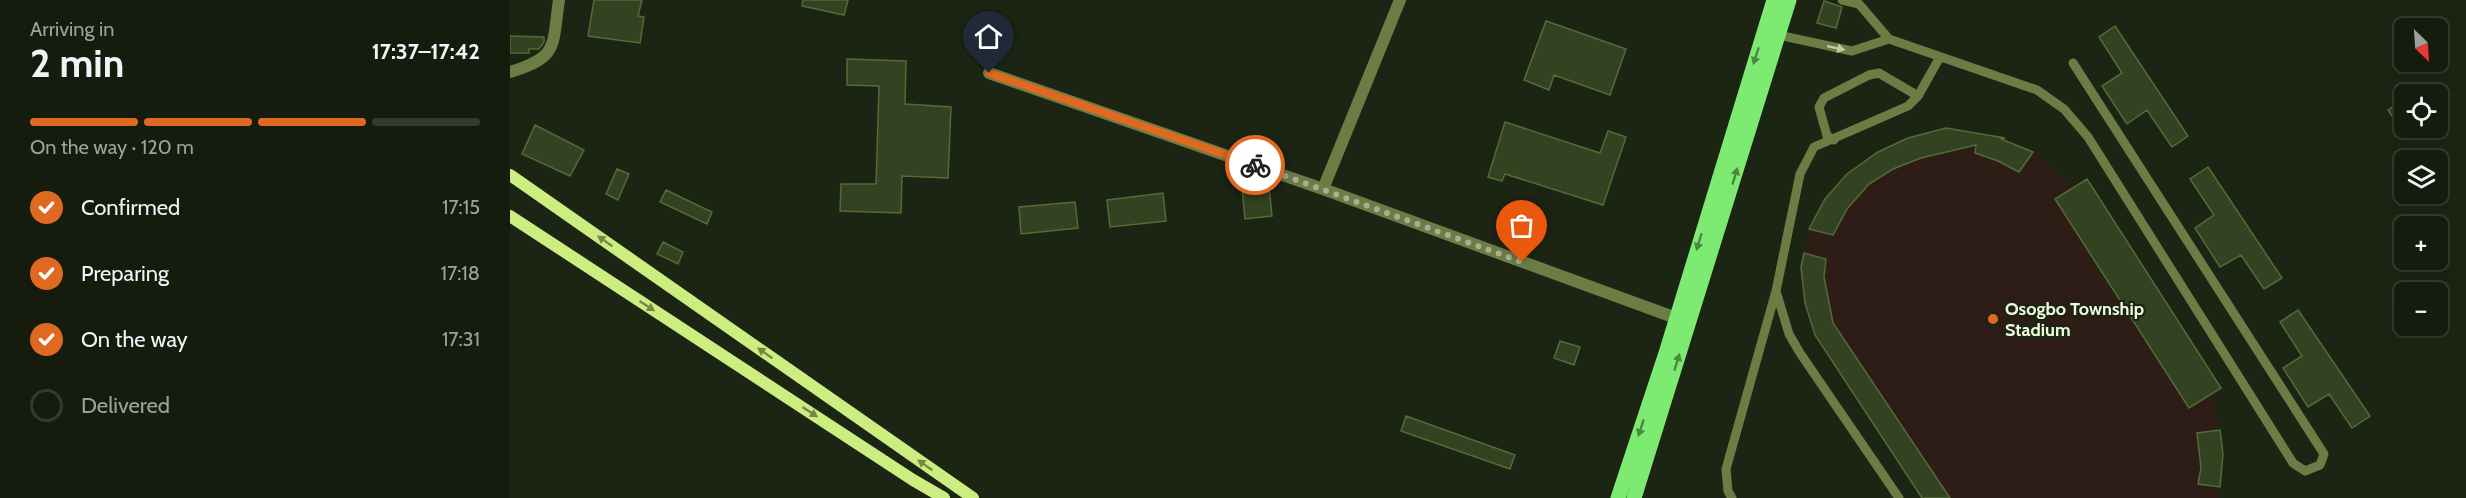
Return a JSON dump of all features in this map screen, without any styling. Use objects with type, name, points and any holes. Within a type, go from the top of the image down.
[{"type":"main road","points":[[1618,498],[1774,0]]},
{"type":"main road","points":[[1634,498],[1789,0]]},
{"type":"main road","points":[[510,175],[973,498]]},
{"type":"main road","points":[[510,216],[944,498]]},
{"type":"street","points":[[510,72],[533,65],[545,58],[551,47],[559,0]]},
{"type":"street","points":[[1323,189],[1400,0]]},
{"type":"street","points":[[989,73],[1323,189],[1676,318]]},
{"type":"lane","points":[[1842,0],[1859,4],[1889,39],[2037,90],[2064,109],[2088,137],[2292,463],[2305,471],[2320,465],[2324,454],[2073,63]]},
{"type":"lane","points":[[1778,35],[1852,51],[1889,39]]},
{"type":"lane","points":[[1732,498],[1728,490],[1726,469],[1776,291],[1800,174],[1814,147],[1908,106],[1918,96],[1940,57]]},
{"type":"lane","points":[[1834,140],[1827,136],[1819,107],[1824,98],[1869,75],[1879,73],[1918,96]]},
{"type":"lane","points":[[1776,291],[1789,334],[1800,353],[1899,498]]},
{"type":"shaded area","name":"Osogbo Township Stadium","points":[[1946,128],[1992,136],[2033,152],[2073,187],[2087,179],[2221,388],[2211,394],[2222,459],[2218,498],[1922,498],[1817,341],[1805,308],[1801,282],[1803,256],[1810,231],[1821,207],[1836,186],[1855,168],[1886,147],[1911,137]]},
{"type":"building","points":[[594,0],[642,0],[638,16],[644,17],[640,43],[588,36]]},
{"type":"building","points":[[803,0],[848,0],[844,15],[802,6]]},
{"type":"building","points":[[1824,1],[1842,7],[1836,28],[1817,23]]},
{"type":"building","points":[[1546,21],[1626,49],[1610,95],[1554,75],[1549,90],[1524,80]]},
{"type":"building","points":[[2115,26],[2188,136],[2172,147],[2147,110],[2127,124],[2102,86],[2122,73],[2099,37]]},
{"type":"building","points":[[510,36],[544,37],[544,42],[539,49],[529,49],[529,53],[510,53]]},
{"type":"building","points":[[847,59],[906,61],[905,104],[951,107],[948,178],[902,176],[901,213],[840,211],[841,184],[876,184],[879,86],[847,85]]},
{"type":"building","points":[[2394,106],[2394,119],[2388,110]]},
{"type":"building","points":[[1505,122],[1600,153],[1608,131],[1626,137],[1603,205],[1505,174],[1502,181],[1488,177]]},
{"type":"building","points":[[535,125],[584,150],[570,176],[522,154]]},
{"type":"building","points":[[1946,128],[2005,138],[2001,139],[2033,152],[2019,172],[1975,153],[1976,145],[1921,158],[1893,169],[1869,184],[1847,209],[1833,235],[1809,229],[1825,199],[1847,174],[1878,152],[1908,138]]},
{"type":"building","points":[[2208,167],[2282,278],[2264,289],[2241,255],[2220,267],[2195,228],[2214,215],[2190,179]]},
{"type":"building","points":[[617,169],[629,174],[618,200],[606,194]]},
{"type":"building","points":[[2087,179],[2221,388],[2189,408],[2055,199]]},
{"type":"building","points":[[1269,186],[1272,216],[1245,219],[1242,189]]},
{"type":"building","points":[[666,190],[712,212],[707,224],[660,202]]},
{"type":"building","points":[[1163,193],[1166,221],[1110,227],[1107,200]]},
{"type":"building","points":[[1075,202],[1078,228],[1021,234],[1019,207]]},
{"type":"building","points":[[663,242],[683,252],[678,264],[657,254]]},
{"type":"building","points":[[1804,253],[1826,259],[1824,277],[1833,323],[1950,498],[1922,498],[1815,335],[1805,303],[1801,267]]},
{"type":"building","points":[[2298,310],[2370,416],[2352,428],[2329,394],[2308,407],[2283,368],[2302,356],[2280,322]]},
{"type":"building","points":[[1560,341],[1580,347],[1574,365],[1554,358]]},
{"type":"building","points":[[1406,416],[1515,455],[1510,469],[1401,431]]},
{"type":"building","points":[[2220,430],[2223,454],[2220,487],[2198,484],[2201,468],[2197,433]]},
{"type":"way so far","points":[[1255,165],[1522,262]]},
{"type":"place","name":"Osogbo Township Stadium","points":[[1993,319]]},
{"type":"route","points":[[989,73],[1255,165]]}]
